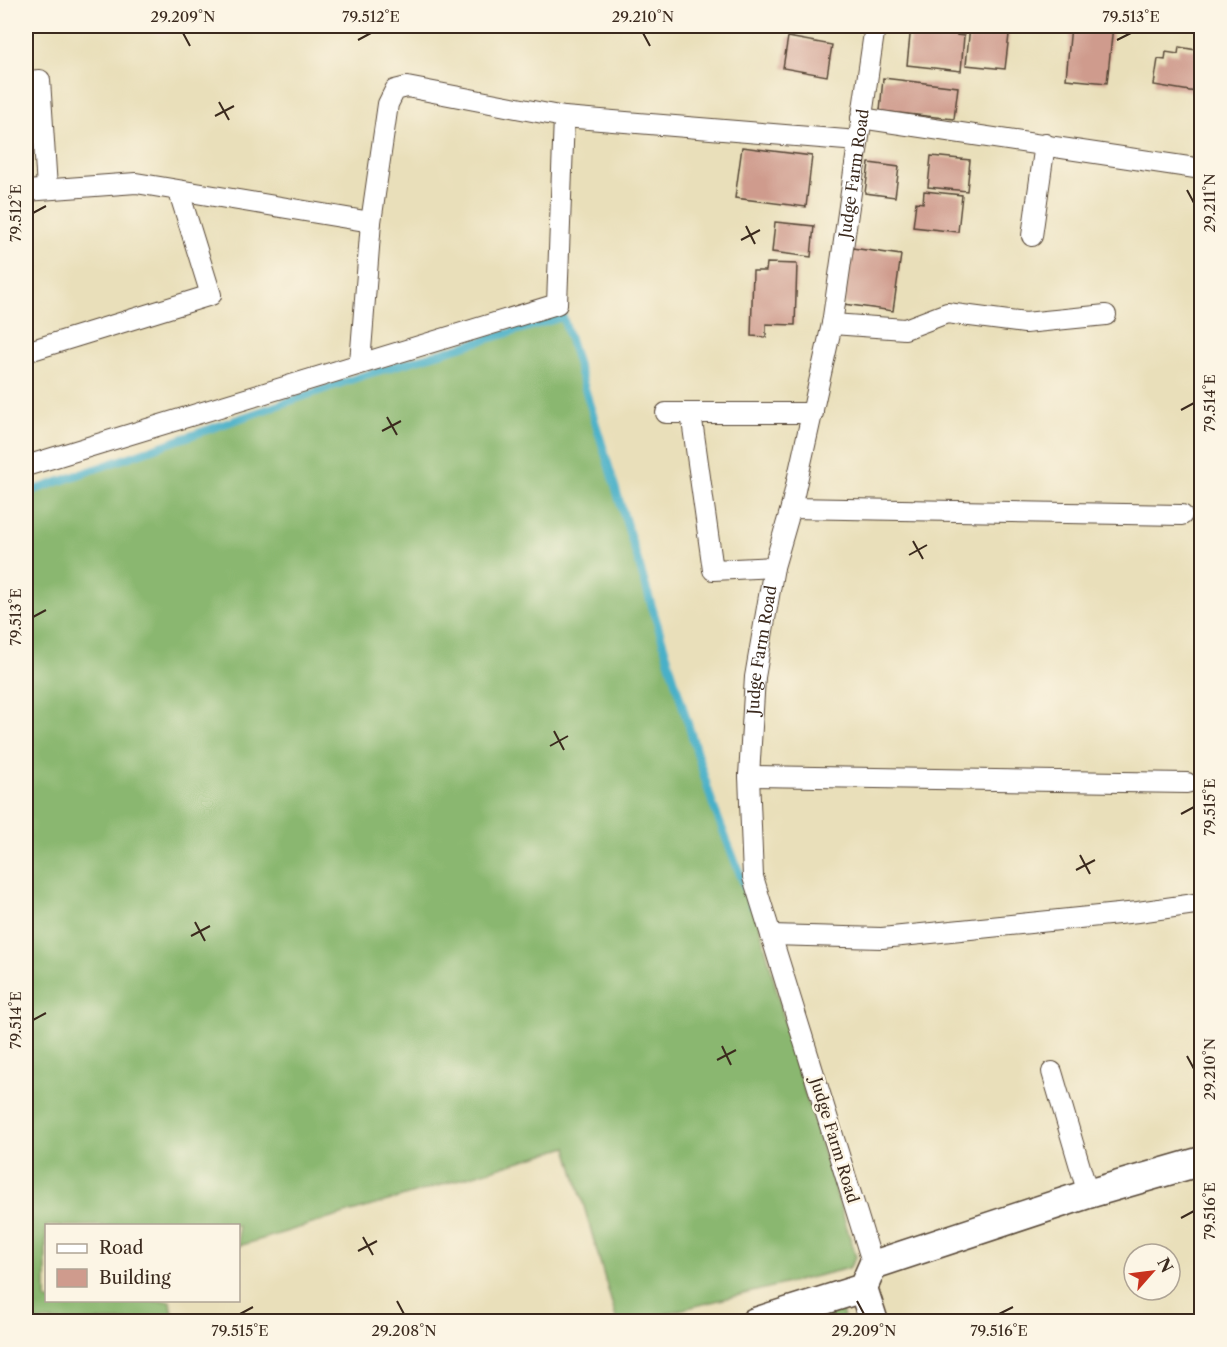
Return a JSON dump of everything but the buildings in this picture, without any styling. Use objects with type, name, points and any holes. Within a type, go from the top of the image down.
[{"type":"main road","points":[[755,1322],[1088,1194],[1202,1161]]},
{"type":"main road","points":[[868,1277],[874,1322]]},
{"type":"street","name":"Judge Farm Road","points":[[868,1277],[753,877],[749,776],[755,677],[774,567],[791,508],[832,324],[875,26]]},
{"type":"street","points":[[26,81],[40,80],[47,188]]},
{"type":"street","points":[[360,363],[371,222],[388,104],[395,90],[407,87],[564,117],[858,141]]},
{"type":"street","points":[[26,466],[557,304],[564,117]]},
{"type":"street","points":[[861,118],[1202,169]]},
{"type":"street","points":[[1032,236],[1046,144]]},
{"type":"street","points":[[26,191],[136,183],[179,192],[371,222]]},
{"type":"street","points":[[26,352],[210,295],[179,192]]},
{"type":"street","points":[[832,324],[905,329],[947,313],[1025,323],[1106,315]]},
{"type":"street","points":[[691,412],[713,570],[774,567]]},
{"type":"street","points":[[666,413],[813,413]]},
{"type":"street","points":[[791,508],[1182,515]]},
{"type":"street","points":[[749,776],[1187,783]]},
{"type":"street","points":[[771,935],[882,938],[1138,912],[1202,903]]},
{"type":"street","points":[[1052,1072],[1088,1194]]},
{"type":"shaded area","points":[[90,26],[169,26],[169,34]]},
{"type":"green space","points":[[563,317],[713,805],[759,923],[796,1064],[856,1257],[849,1268],[635,1321],[617,1321],[567,1147],[240,1246],[240,1224],[45,1224],[45,1302],[170,1302],[175,1321],[26,1321],[26,493],[365,375]]},
{"type":"green space","points":[[841,1308],[845,1321],[799,1322]]},
{"type":"waterway","points":[[26,493],[365,375],[563,317],[713,805],[752,905]]},
{"type":"waterway","points":[[777,924],[815,927]]}]
